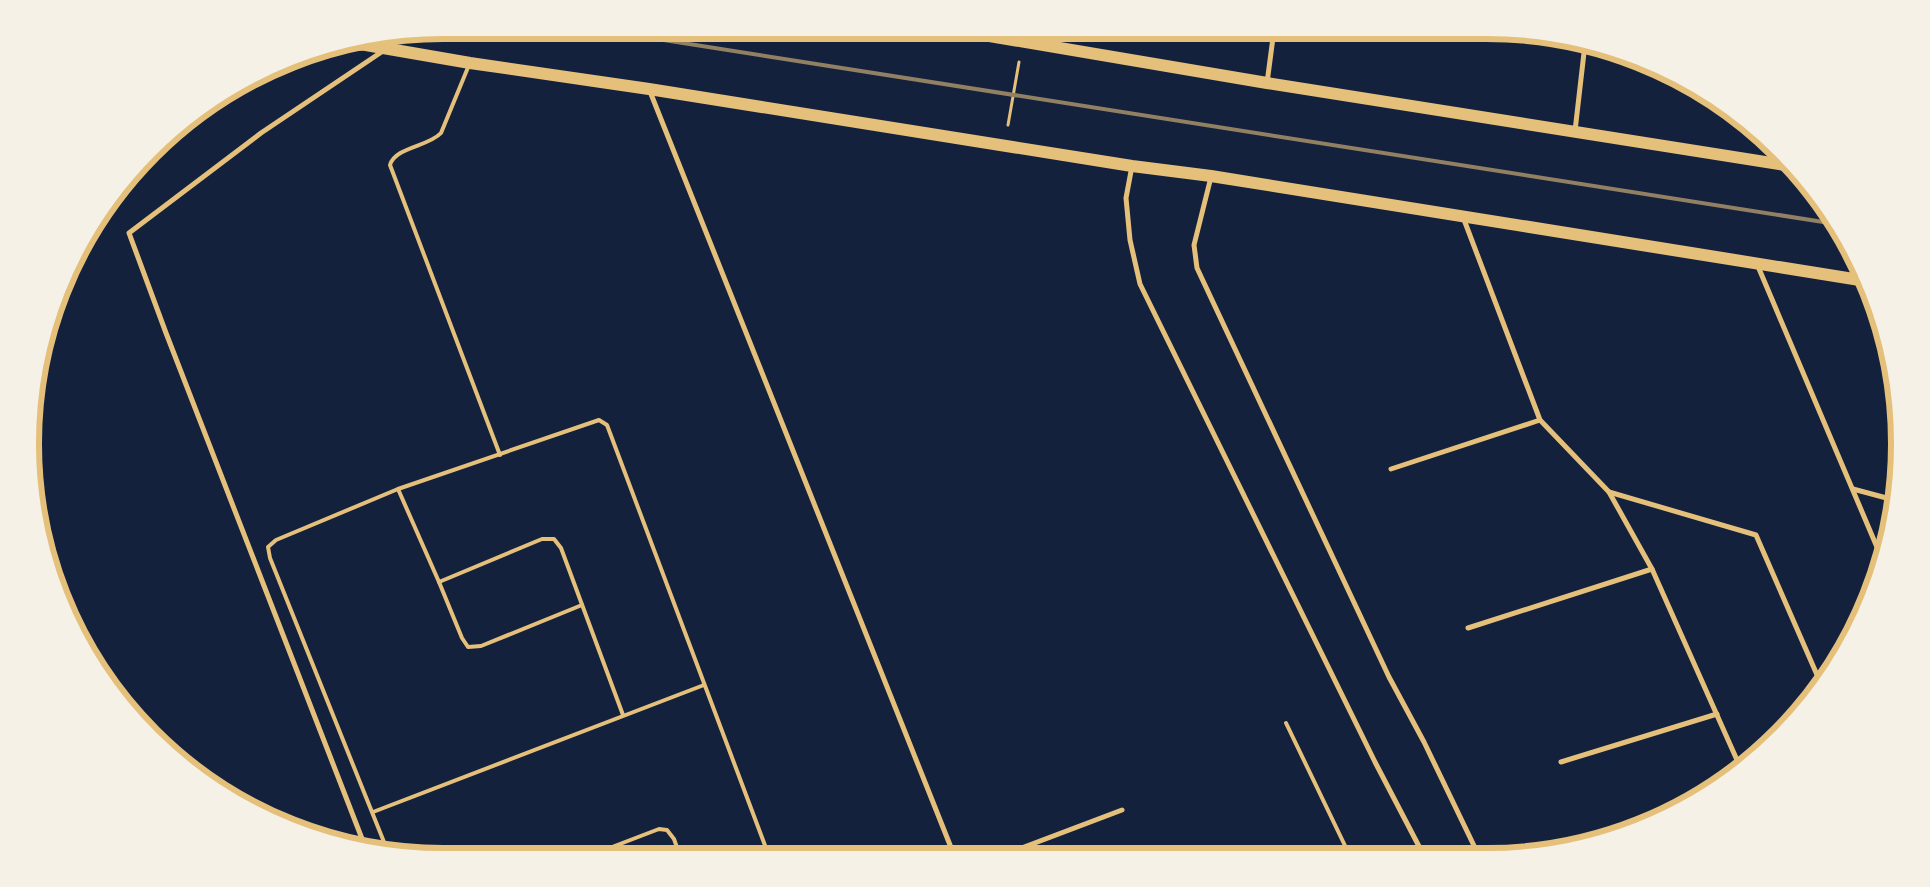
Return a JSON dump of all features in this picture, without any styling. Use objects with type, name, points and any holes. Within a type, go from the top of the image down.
[{"type":"main road","points":[[1005,39],[1267,83],[1779,164]]},
{"type":"main road","points":[[372,46],[470,63],[649,89],[1132,166],[1212,176],[1856,279]]},
{"type":"street","points":[[1267,83],[1273,39]]},
{"type":"street","points":[[357,49],[384,47]]},
{"type":"street","points":[[362,839],[169,342],[129,233],[261,133],[384,47]]},
{"type":"street","points":[[1574,131],[1585,52]]},
{"type":"street","points":[[649,89],[951,848]]},
{"type":"street","points":[[1132,166],[1126,198],[1130,240],[1140,284],[1375,762],[1420,848]]},
{"type":"street","points":[[1212,176],[1194,244],[1197,268],[1389,677],[1424,742],[1475,848]]},
{"type":"street","points":[[1462,216],[1540,420],[1609,492],[1652,569],[1738,761]]},
{"type":"street","points":[[1757,264],[1877,547]]},
{"type":"street","points":[[1391,469],[1540,420]]},
{"type":"street","points":[[1853,489],[1888,498]]},
{"type":"street","points":[[1609,492],[1756,535],[1818,676]]},
{"type":"street","points":[[1468,628],[1652,569]]},
{"type":"street","points":[[1561,762],[1717,714]]},
{"type":"street","points":[[1022,848],[1122,810]]},
{"type":"lane","points":[[470,63],[441,133],[433,140],[397,154],[391,159],[390,165],[500,455]]},
{"type":"lane","points":[[385,844],[270,558],[268,547],[276,540],[398,490],[500,455],[590,421],[599,420],[607,425],[766,848]]},
{"type":"lane","points":[[398,490],[462,638],[468,647],[481,646],[582,605]]},
{"type":"lane","points":[[439,582],[542,539],[554,539],[561,548],[623,716]]},
{"type":"lane","points":[[373,812],[704,685]]},
{"type":"lane","points":[[1286,723],[1346,848]]},
{"type":"lane","points":[[608,848],[659,829],[667,830],[674,839],[677,848]]},
{"type":"path","points":[[1005,145],[1022,42]]},
{"type":"railway","points":[[657,39],[1825,222]]}]
